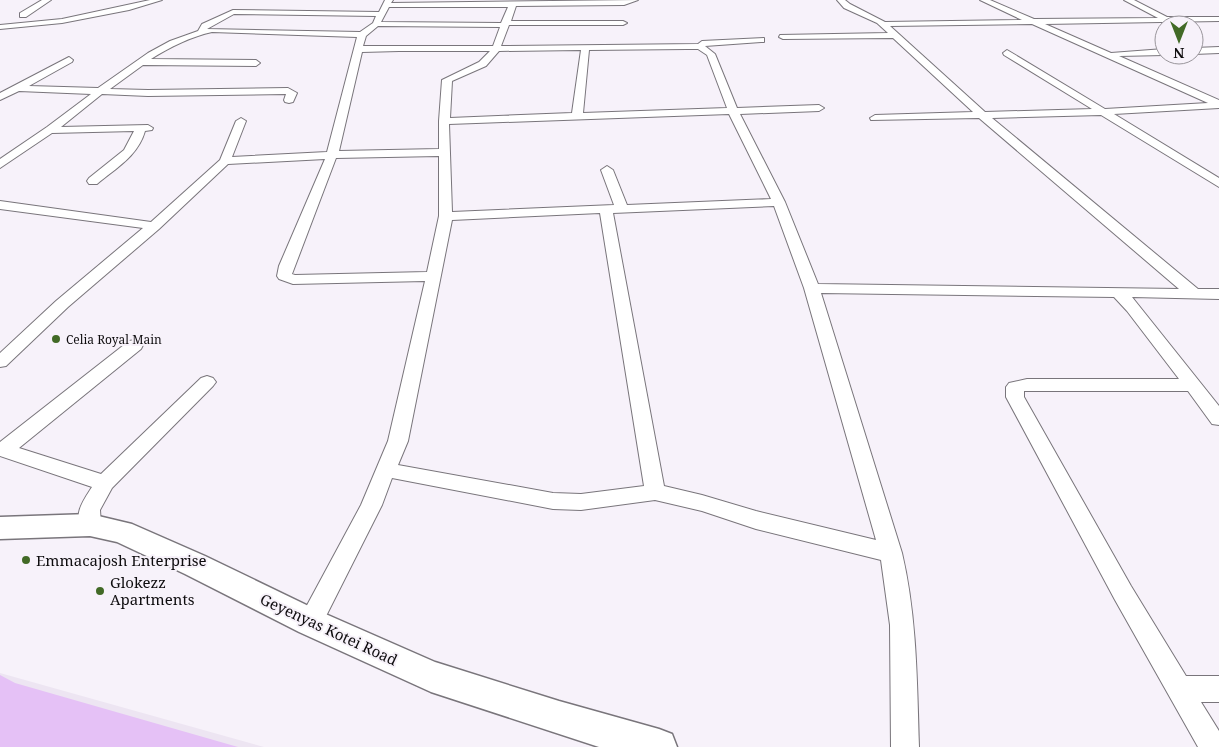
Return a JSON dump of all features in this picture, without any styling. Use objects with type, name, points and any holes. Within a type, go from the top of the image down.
[{"type":"street","points":[[23,15],[47,0]]},
{"type":"street","points":[[0,27],[62,21],[129,8],[158,0]]},
{"type":"street","points":[[202,30],[205,26],[232,12],[513,3],[624,3],[634,0]]},
{"type":"street","points":[[841,0],[847,6],[884,24],[984,116],[1194,293]]},
{"type":"street","points":[[984,0],[1110,54],[1219,105]]},
{"type":"street","points":[[1128,0],[1160,15]]},
{"type":"street","points":[[310,622],[352,544],[387,470],[398,441],[446,216],[444,121],[447,80],[488,61],[496,48],[513,3]]},
{"type":"street","points":[[0,164],[101,91],[177,40],[202,30],[362,34],[376,24],[386,6]]},
{"type":"street","points":[[884,24],[1154,19]]},
{"type":"street","points":[[1204,19],[1219,19]]},
{"type":"street","points":[[376,24],[623,23]]},
{"type":"street","points":[[362,34],[332,155],[286,266],[284,276],[293,280],[432,276]]},
{"type":"street","points":[[783,37],[896,35]]},
{"type":"street","points":[[700,48],[702,44],[762,40]]},
{"type":"street","points":[[358,49],[700,48],[711,54],[732,110],[779,202],[812,288],[891,552],[899,584],[903,624],[905,747]]},
{"type":"street","points":[[577,116],[585,49]]},
{"type":"street","points":[[1204,51],[1219,50]]},
{"type":"street","points":[[1007,52],[1219,183]]},
{"type":"street","points":[[1110,54],[1154,52]]},
{"type":"street","points":[[0,97],[69,60]]},
{"type":"street","points":[[144,62],[256,63]]},
{"type":"street","points":[[18,88],[148,93],[288,91],[292,93],[289,100]]},
{"type":"street","points":[[1200,96],[1219,95]]},
{"type":"street","points":[[875,118],[1102,112],[1219,105]]},
{"type":"street","points":[[444,121],[819,108]]},
{"type":"street","points":[[0,362],[62,304],[154,226],[226,161],[241,121]]},
{"type":"street","points":[[49,130],[145,128],[138,142],[128,154],[93,181]]},
{"type":"street","points":[[226,161],[332,155],[445,152]]},
{"type":"street","points":[[607,170],[654,492]]},
{"type":"street","points":[[446,216],[779,202]]},
{"type":"street","points":[[0,205],[154,226]]},
{"type":"street","points":[[812,288],[1219,294]]},
{"type":"street","points":[[1118,292],[1133,308],[1219,419]]},
{"type":"street","points":[[1,449],[135,345]]},
{"type":"street","points":[[90,525],[89,509],[105,483],[207,382]]},
{"type":"street","points":[[1192,385],[1027,385],[1015,387],[1015,397],[1178,689],[1213,747]]},
{"type":"street","points":[[1,449],[105,483]]},
{"type":"street","points":[[387,470],[553,501],[581,502],[654,492],[702,503],[756,520],[891,552]]},
{"type":"street","name":"Geyenyas Kotei Road","points":[[0,528],[90,525],[122,532],[151,544],[310,622],[431,676],[559,718],[659,747]]},
{"type":"street","points":[[1178,689],[1219,689]]},
{"type":"shaded area","points":[[0,673],[264,747],[0,747]]},
{"type":"shaded area","points":[[0,675],[15,683],[238,747],[0,747]]},
{"type":"place","name":"Celia Royal Main","points":[[56,339]]},
{"type":"place","name":"Emmacajosh Enterprise","points":[[26,560]]},
{"type":"place","name":"Glokezz Apartments","points":[[100,591]]}]
